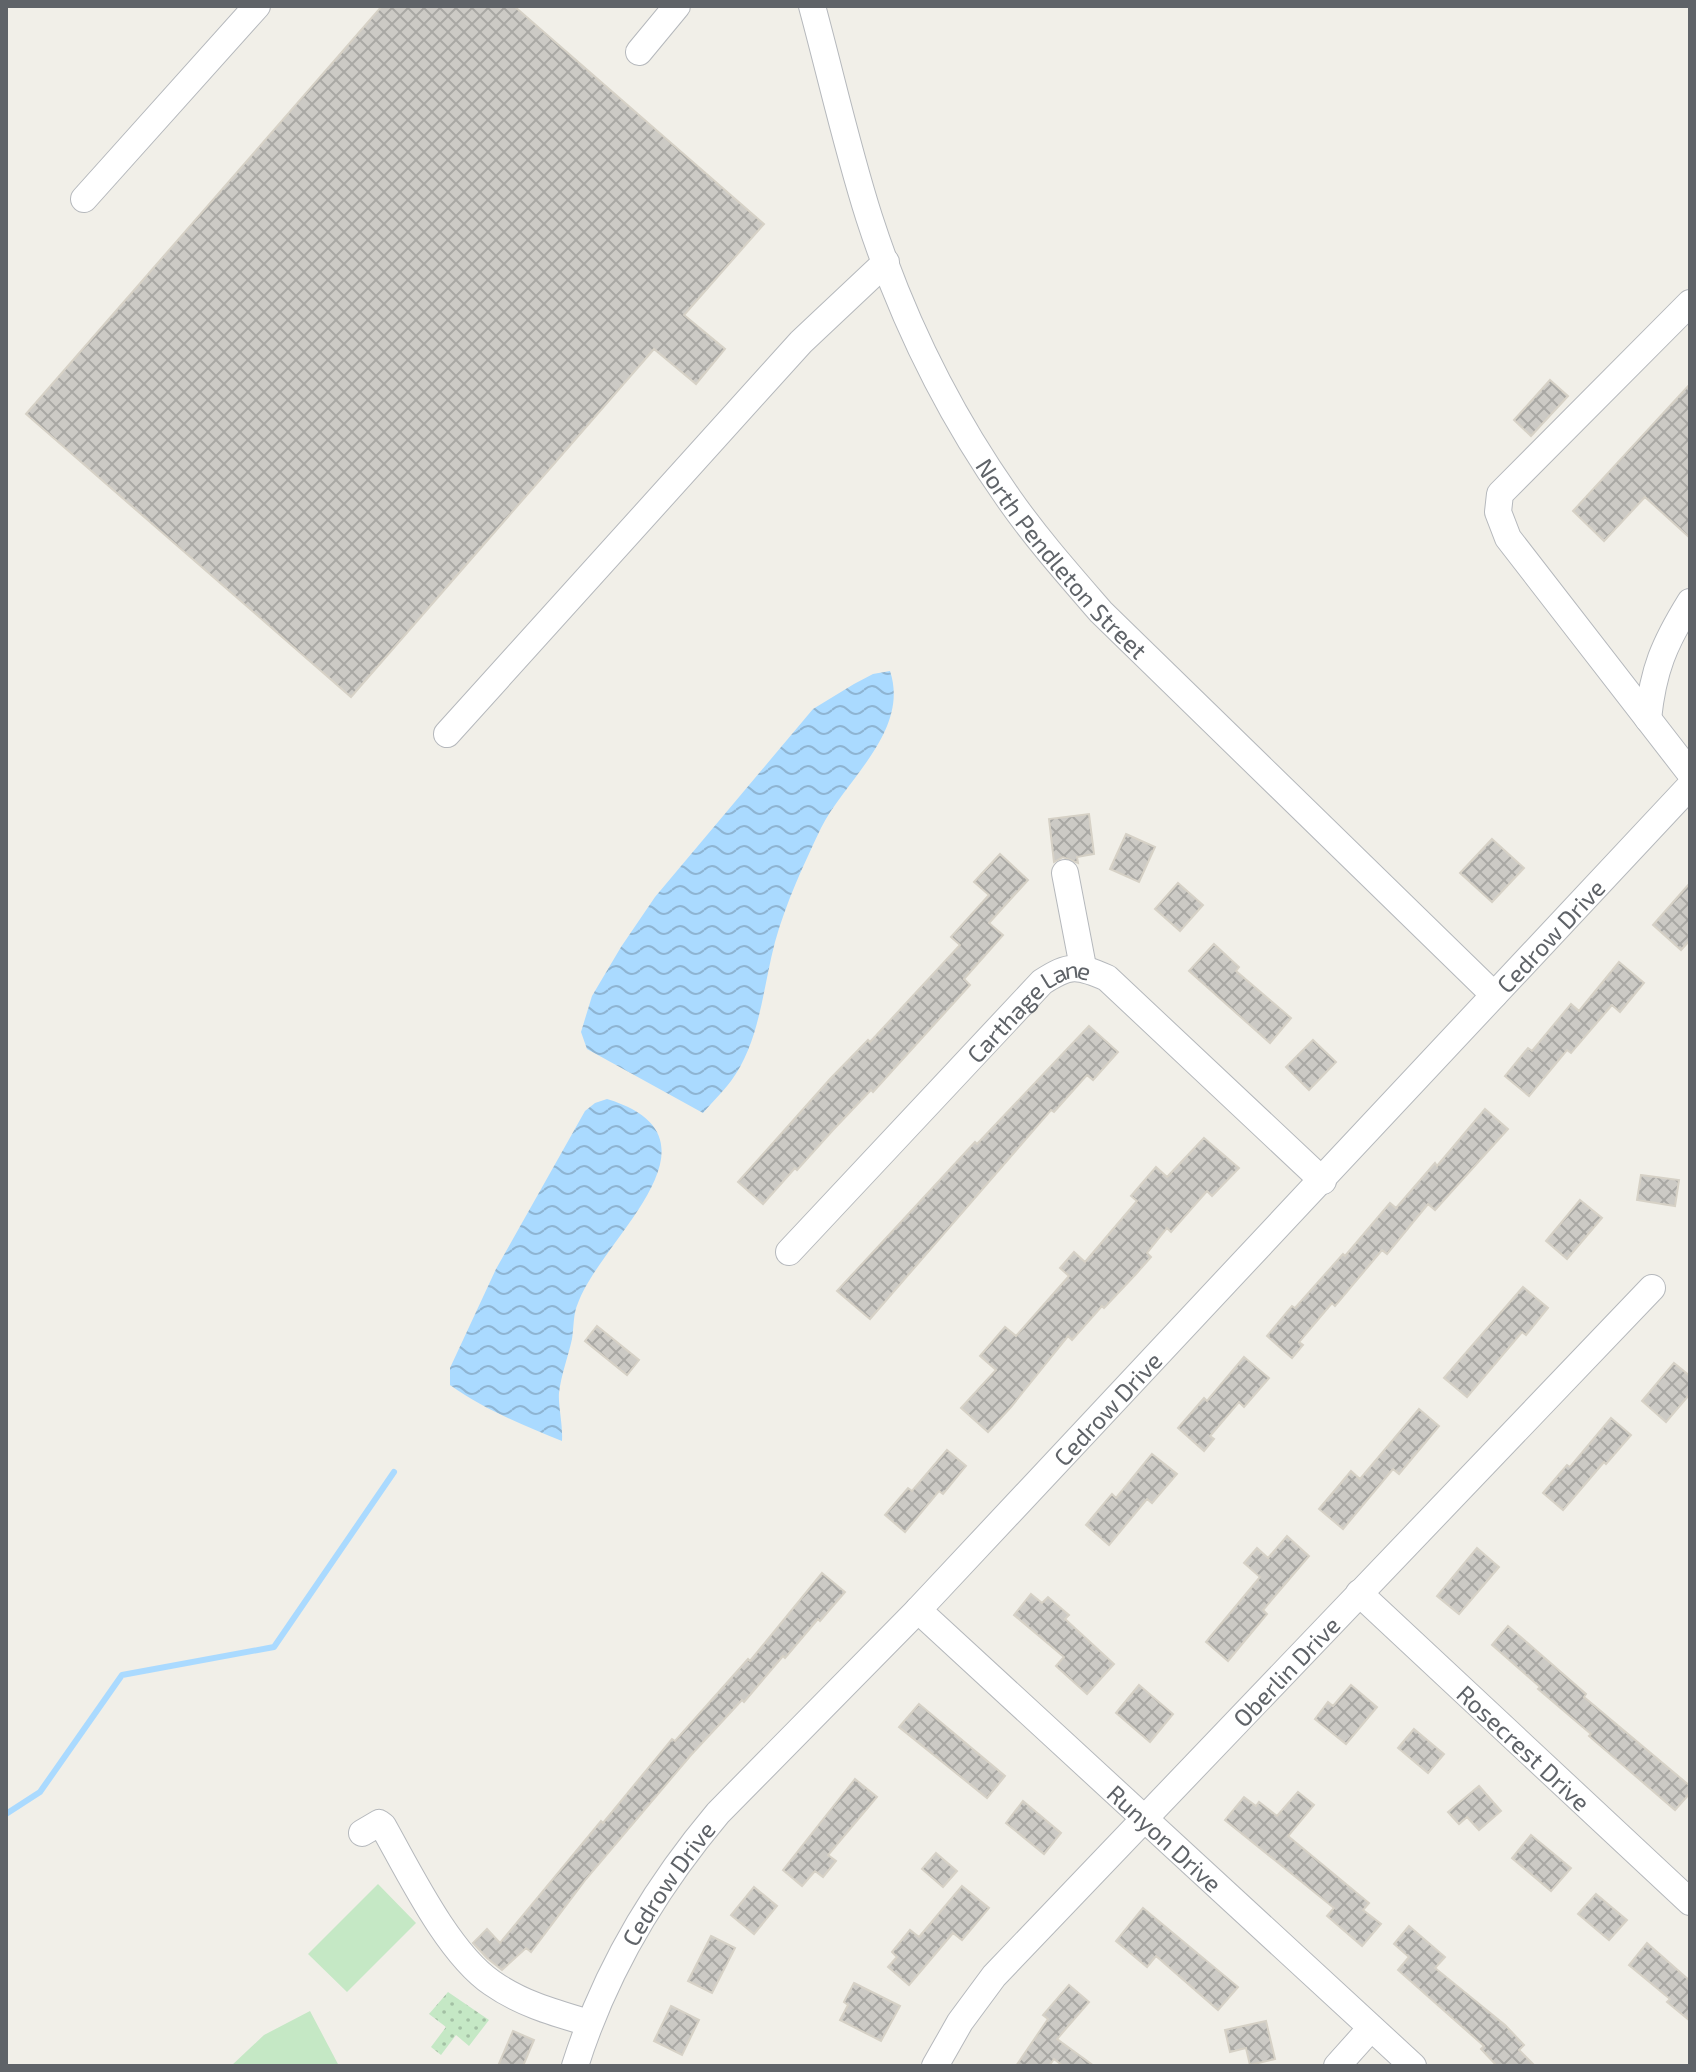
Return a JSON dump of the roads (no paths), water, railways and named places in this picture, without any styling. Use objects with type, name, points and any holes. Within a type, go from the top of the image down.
[{"type":"street","points":[[84,199],[257,6]]},
{"type":"street","points":[[639,52],[677,6]]},
{"type":"street","name":"North Pendleton Street","points":[[812,6],[870,218],[909,320],[950,404],[1008,497],[1051,554],[1101,612],[1494,995]]},
{"type":"street","points":[[447,734],[801,342],[886,262]]},
{"type":"street","points":[[1690,303],[1500,494],[1498,512],[1508,538],[1690,773]]},
{"type":"street","points":[[1648,719],[1652,684],[1666,641],[1690,602]]},
{"type":"street","name":"Cedrow Drive","points":[[575,2066],[589,2023],[618,1958],[653,1897],[718,1813],[918,1610],[1690,786]]},
{"type":"street","points":[[1065,873],[1083,967]]},
{"type":"street","name":"Carthage Lane","points":[[789,1252],[1042,982],[1064,967],[1083,967],[1107,978],[1323,1181]]},
{"type":"street","name":"Oberlin Drive","points":[[935,2066],[960,2022],[994,1976],[1652,1288]]},
{"type":"street","name":"Rosecrest Drive","points":[[1359,1593],[1690,1902]]},
{"type":"street","name":"Runyon Drive","points":[[918,1610],[1413,2066]]},
{"type":"street","points":[[362,1833],[379,1823],[383,1826],[412,1880],[444,1929],[489,1981],[525,2002],[589,2023]]},
{"type":"street","points":[[1337,2066],[1371,2028]]},
{"type":"water","points":[[890,671],[894,693],[891,714],[872,754],[821,828],[802,869],[775,942],[755,1032],[741,1066],[728,1085],[703,1113],[587,1049],[581,1032],[592,996],[655,897],[813,709],[873,674]]},
{"type":"water","points":[[607,1099],[643,1116],[660,1138],[660,1164],[649,1192],[591,1277],[576,1307],[559,1393],[562,1441],[463,1394],[450,1385],[450,1368],[496,1269],[585,1111]]},
{"type":"waterway","points":[[6,1814],[40,1792],[122,1675],[274,1647],[394,1472]]}]
